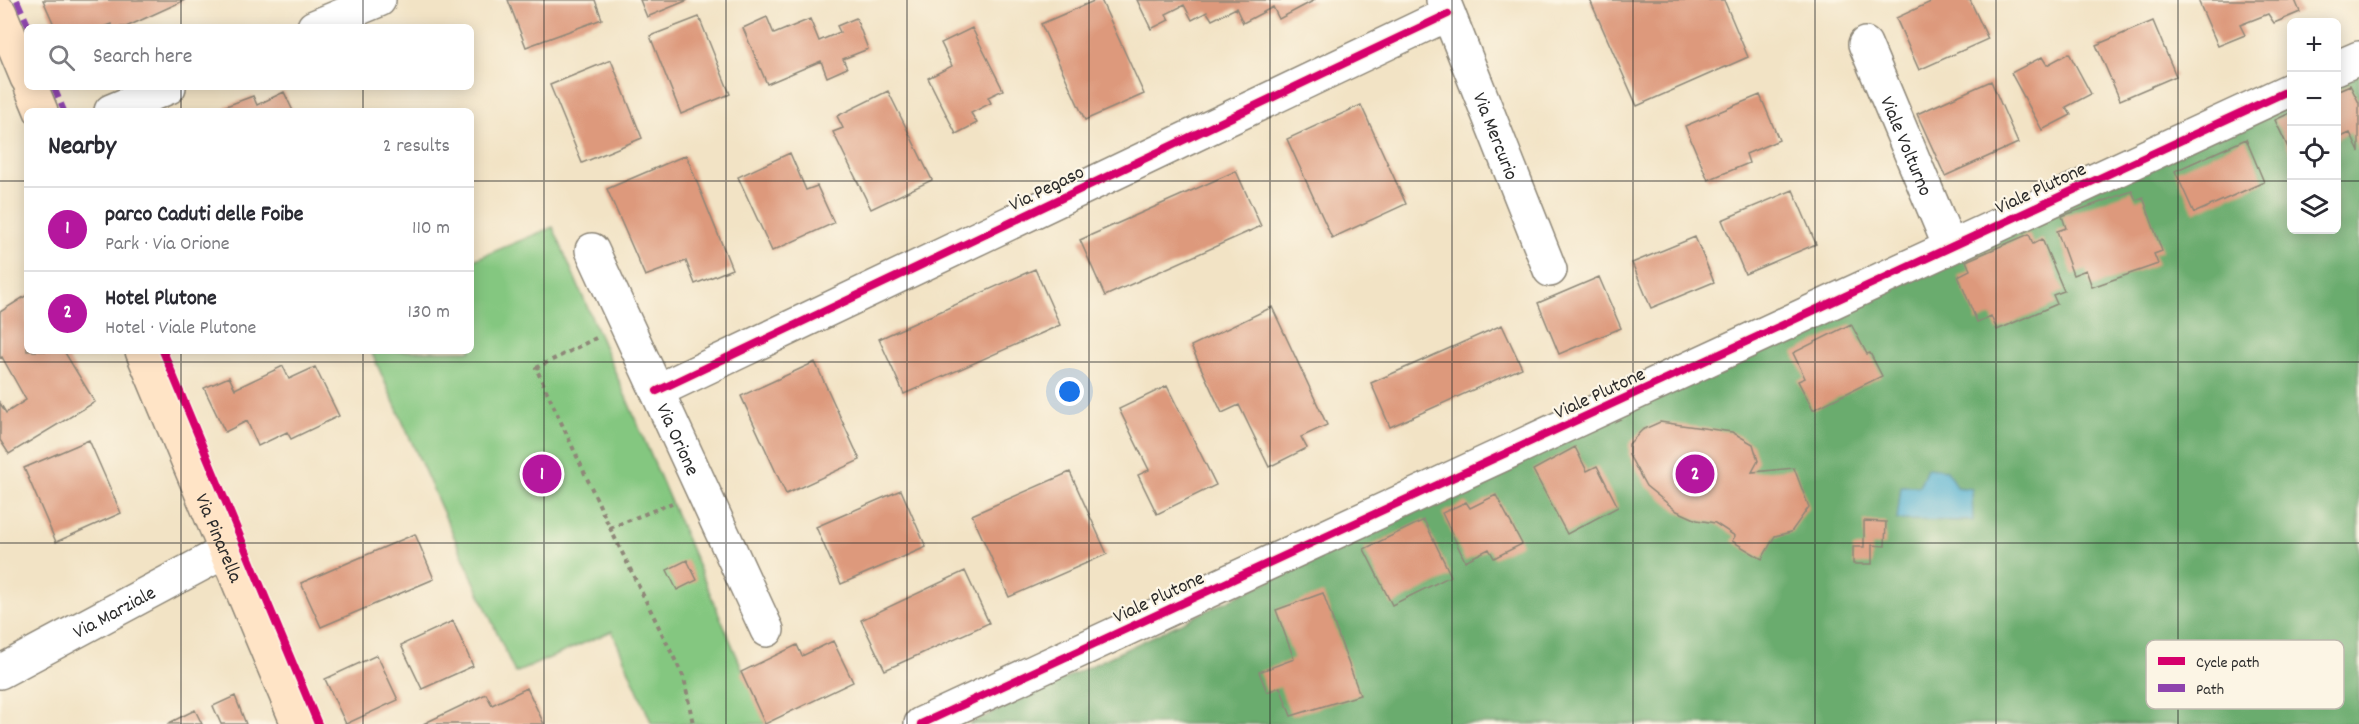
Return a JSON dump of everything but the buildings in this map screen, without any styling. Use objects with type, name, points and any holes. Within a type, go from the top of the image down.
[{"type":"street","points":[[321,24],[379,0]]},
{"type":"street","name":"Via Mercurio","points":[[1445,7],[1550,270]]},
{"type":"street","name":"Via Pegaso","points":[[657,391],[1445,7]]},
{"type":"street","points":[[0,13],[24,71]]},
{"type":"street","name":"Viale Volturno","points":[[1865,44],[1950,248]]},
{"type":"street","points":[[2341,66],[2359,58]]},
{"type":"street","points":[[32,90],[39,108]]},
{"type":"street","points":[[118,108],[162,90]]},
{"type":"street","name":"Viale Plutone","points":[[921,724],[2287,91]]},
{"type":"street","name":"Via Orione","points":[[592,250],[767,630]]},
{"type":"street","name":"Via Pinarella","points":[[143,354],[298,724]]},
{"type":"street","name":"Via Marziale","points":[[0,672],[226,551]]},
{"type":"path","points":[[626,323],[536,368],[610,528],[684,678],[693,724]]},
{"type":"path","points":[[610,528],[703,491]]},
{"type":"green space","points":[[2359,62],[2359,724],[969,724],[2287,96],[2287,234],[2341,234],[2341,70]]},
{"type":"green space","points":[[553,227],[766,724],[652,724],[612,631],[515,673],[372,354],[474,354],[474,260]]},
{"type":"water","points":[[1927,468],[1947,470],[1956,487],[1972,489],[1973,521],[1897,520],[1901,486],[1919,486]]},
{"type":"marked path","points":[[17,0],[28,24]]},
{"type":"marked path","points":[[55,90],[63,108]]},
{"type":"cycle path","points":[[657,391],[1448,14]]},
{"type":"cycle path","points":[[921,724],[2287,91]]},
{"type":"cycle path","points":[[164,354],[318,724]]},
{"type":"place","name":"parco Caduti delle Foibe","points":[[542,474]]},
{"type":"place","name":"Hotel Plutone","points":[[1695,474]]}]
